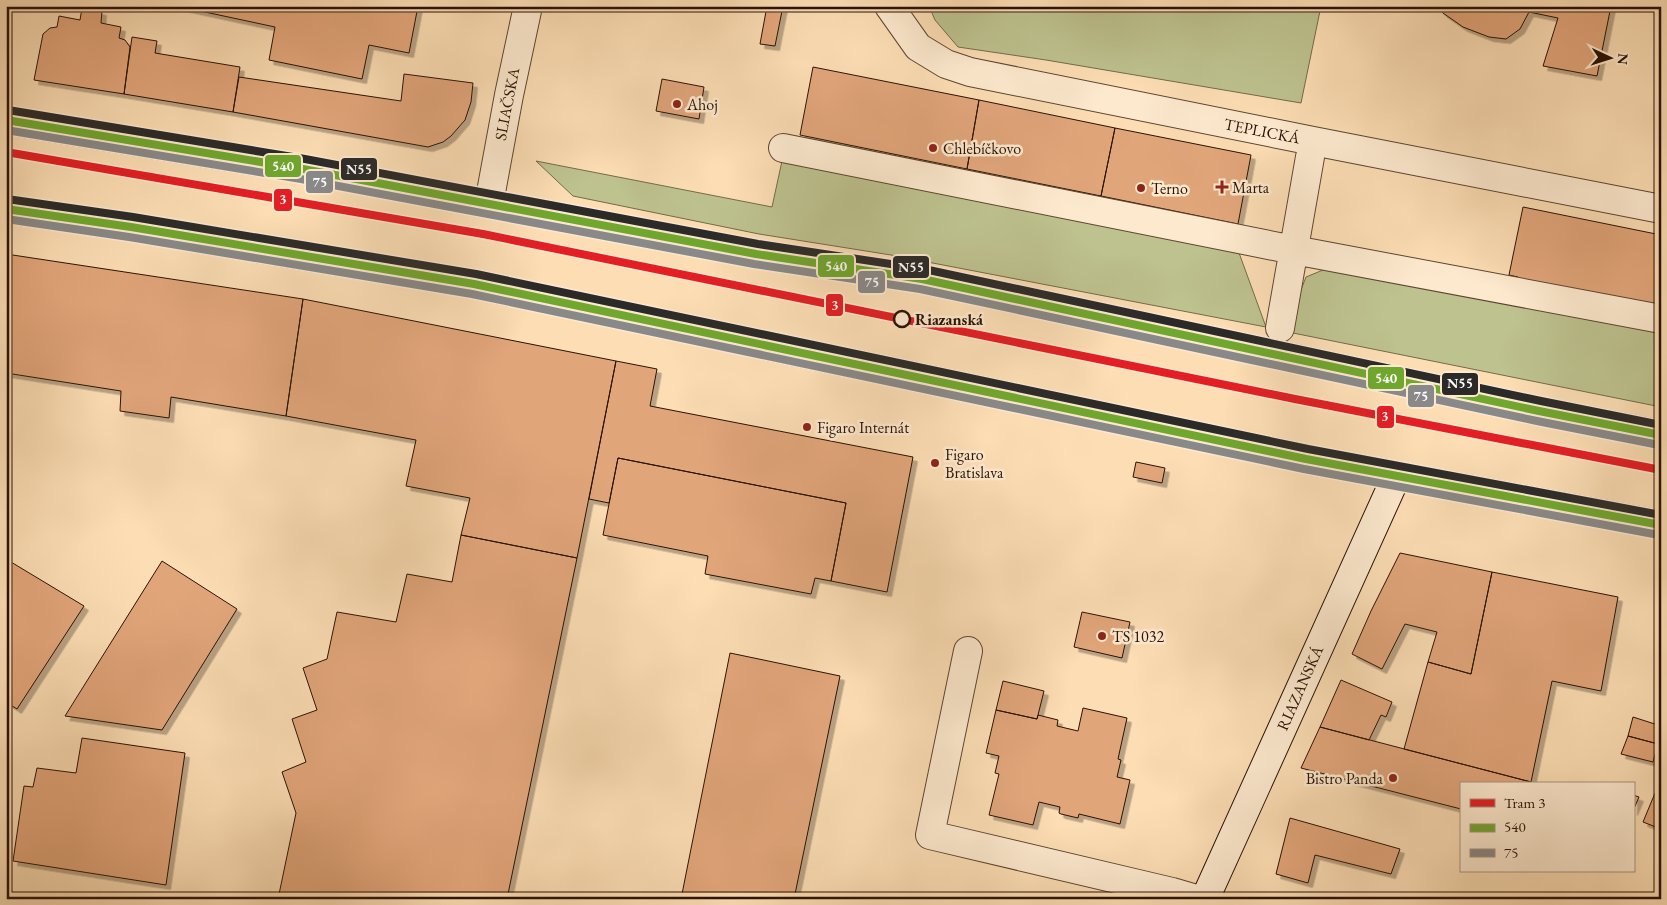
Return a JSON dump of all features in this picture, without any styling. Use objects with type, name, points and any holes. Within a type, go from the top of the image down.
[{"type":"main road","name":"SLIAČSKA","points":[[489,203],[508,95],[528,6]]},
{"type":"main road","name":"TEPLICKÁ","points":[[889,6],[918,47],[946,64],[970,72],[1661,209]]},
{"type":"main road","points":[[6,120],[303,169],[756,254],[922,279],[1539,411],[1661,435]]},
{"type":"main road","points":[[783,148],[1294,250],[1661,319]]},
{"type":"main road","points":[[1280,328],[1310,157]]},
{"type":"main road","points":[[6,209],[131,227],[474,284],[1396,477],[1661,525]]},
{"type":"main road","name":"RIAZANSKÁ","points":[[1205,899],[1396,477]]},
{"type":"main road","points":[[968,651],[930,835],[1196,899]]},
{"type":"green space","points":[[929,6],[1321,6],[1301,103],[958,47],[935,20]]},
{"type":"green space","points":[[536,161],[772,207],[782,161],[1238,250],[1266,327],[891,255],[759,234],[573,196]]},
{"type":"green space","points":[[1342,268],[1661,332],[1661,407],[1293,333],[1297,300],[1306,277],[1323,270]]},
{"type":"building","points":[[177,6],[418,6],[409,53],[369,45],[362,79],[269,60],[275,27]]},
{"type":"building","points":[[767,6],[783,6],[775,46],[760,44]]},
{"type":"building","points":[[1436,6],[1529,6],[1529,12],[1520,29],[1506,39],[1489,37],[1463,27]]},
{"type":"building","points":[[1529,6],[1611,6],[1597,76],[1543,66],[1558,18],[1529,12]]},
{"type":"building","points":[[82,8],[102,11],[101,23],[121,27],[119,38],[125,40],[130,47],[124,94],[34,80],[43,34],[50,28],[57,27],[59,16],[80,20]]},
{"type":"building","points":[[132,37],[157,41],[155,53],[240,67],[233,112],[124,94]]},
{"type":"building","points":[[813,67],[979,100],[967,169],[800,135]]},
{"type":"building","points":[[404,74],[473,83],[471,102],[465,120],[443,142],[428,147],[233,112],[239,77],[401,101]]},
{"type":"building","points":[[662,79],[704,87],[699,119],[656,111]]},
{"type":"building","points":[[979,100],[1115,128],[1101,196],[967,169]]},
{"type":"building","points":[[1115,128],[1251,155],[1238,224],[1101,196]]},
{"type":"building","points":[[1523,207],[1661,235],[1661,311],[1518,282],[1518,277],[1509,275]]},
{"type":"building","points":[[6,254],[303,299],[286,416],[171,397],[169,418],[120,411],[121,391],[6,373]]},
{"type":"building","points":[[303,299],[616,361],[577,558],[461,535],[470,498],[406,486],[416,440],[286,416]]},
{"type":"building","points":[[616,361],[657,369],[650,406],[913,457],[887,592],[831,581],[846,503],[618,458],[609,503],[589,499]]},
{"type":"building","points":[[618,458],[846,503],[831,581],[815,578],[811,594],[705,574],[708,556],[603,535]]},
{"type":"building","points":[[1136,462],[1165,468],[1162,483],[1133,477]]},
{"type":"building","points":[[461,535],[577,558],[507,899],[278,899],[296,813],[282,772],[306,762],[292,719],[317,710],[303,668],[327,659],[337,612],[396,622],[407,574],[452,582]]},
{"type":"building","points":[[1400,553],[1492,572],[1471,674],[1428,662],[1437,632],[1405,624],[1382,669],[1352,654]]},
{"type":"building","points":[[6,559],[84,606],[17,709],[6,702]]},
{"type":"building","points":[[162,561],[237,609],[162,730],[65,716]]},
{"type":"building","points":[[1492,572],[1618,597],[1601,691],[1552,681],[1531,782],[1404,749],[1428,662],[1471,674]]},
{"type":"building","name":"TS 1032","points":[[1082,612],[1130,622],[1122,658],[1074,647]]},
{"type":"building","points":[[730,653],[840,676],[794,899],[681,899]]},
{"type":"building","points":[[1341,680],[1392,702],[1386,717],[1381,715],[1369,740],[1320,727]]},
{"type":"building","points":[[1003,681],[1044,691],[1037,719],[996,710]]},
{"type":"building","points":[[1083,708],[1127,718],[1118,759],[1121,760],[1117,777],[1130,780],[1120,824],[1079,814],[1078,818],[1061,814],[1059,813],[1060,807],[1039,802],[1033,825],[989,815],[999,774],[995,773],[999,756],[986,753],[996,710],[1037,719],[1038,715],[1058,720],[1057,726],[1078,731]]},
{"type":"building","points":[[1633,717],[1661,726],[1658,744],[1628,736]]},
{"type":"building","points":[[1320,727],[1531,782],[1460,782],[1460,809],[1301,768]]},
{"type":"building","points":[[1628,736],[1658,744],[1653,762],[1621,754]]},
{"type":"building","points":[[82,738],[185,753],[166,885],[13,861],[24,786],[33,787],[37,768],[76,773]]},
{"type":"building","points":[[1655,793],[1661,795],[1661,829],[1643,822]]},
{"type":"building","points":[[1634,795],[1639,797],[1634,809]]},
{"type":"building","points":[[1290,818],[1400,849],[1391,874],[1315,855],[1308,883],[1276,874]]},
{"type":"tram line","name":"3","points":[[6,152],[483,234],[1295,399],[1661,470]]},
{"type":"transit line","name":"N55","points":[[8,110],[305,159],[758,244],[924,269],[1661,425]]},
{"type":"transit line","name":"540","points":[[6,120],[303,169],[756,254],[922,279],[1539,411],[1661,435]]},
{"type":"transit line","name":"75","points":[[6,130],[301,179],[754,264],[920,289],[1537,421],[1659,445]]},
{"type":"transit line","name":"N55","points":[[7,199],[133,217],[476,274],[1308,449],[1661,515]]},
{"type":"transit line","name":"540","points":[[6,209],[131,227],[474,284],[1306,459],[1661,525]]},
{"type":"transit line","name":"75","points":[[6,219],[129,237],[472,294],[1304,469],[1659,535]]},
{"type":"place","name":"Ahoj","points":[[677,104]]},
{"type":"place","name":"Chlebíčkovo","points":[[933,148]]},
{"type":"place","name":"Marta","points":[[1222,187]]},
{"type":"place","name":"Terno","points":[[1141,188]]},
{"type":"place","name":"Riazanská","points":[[902,319]]},
{"type":"place","name":"Figaro Internát","points":[[807,427]]},
{"type":"place","name":"Figaro Bratislava","points":[[935,463]]},
{"type":"place","name":"TS 1032","points":[[1102,636]]},
{"type":"place","name":"Bistro Panda","points":[[1393,778]]}]
